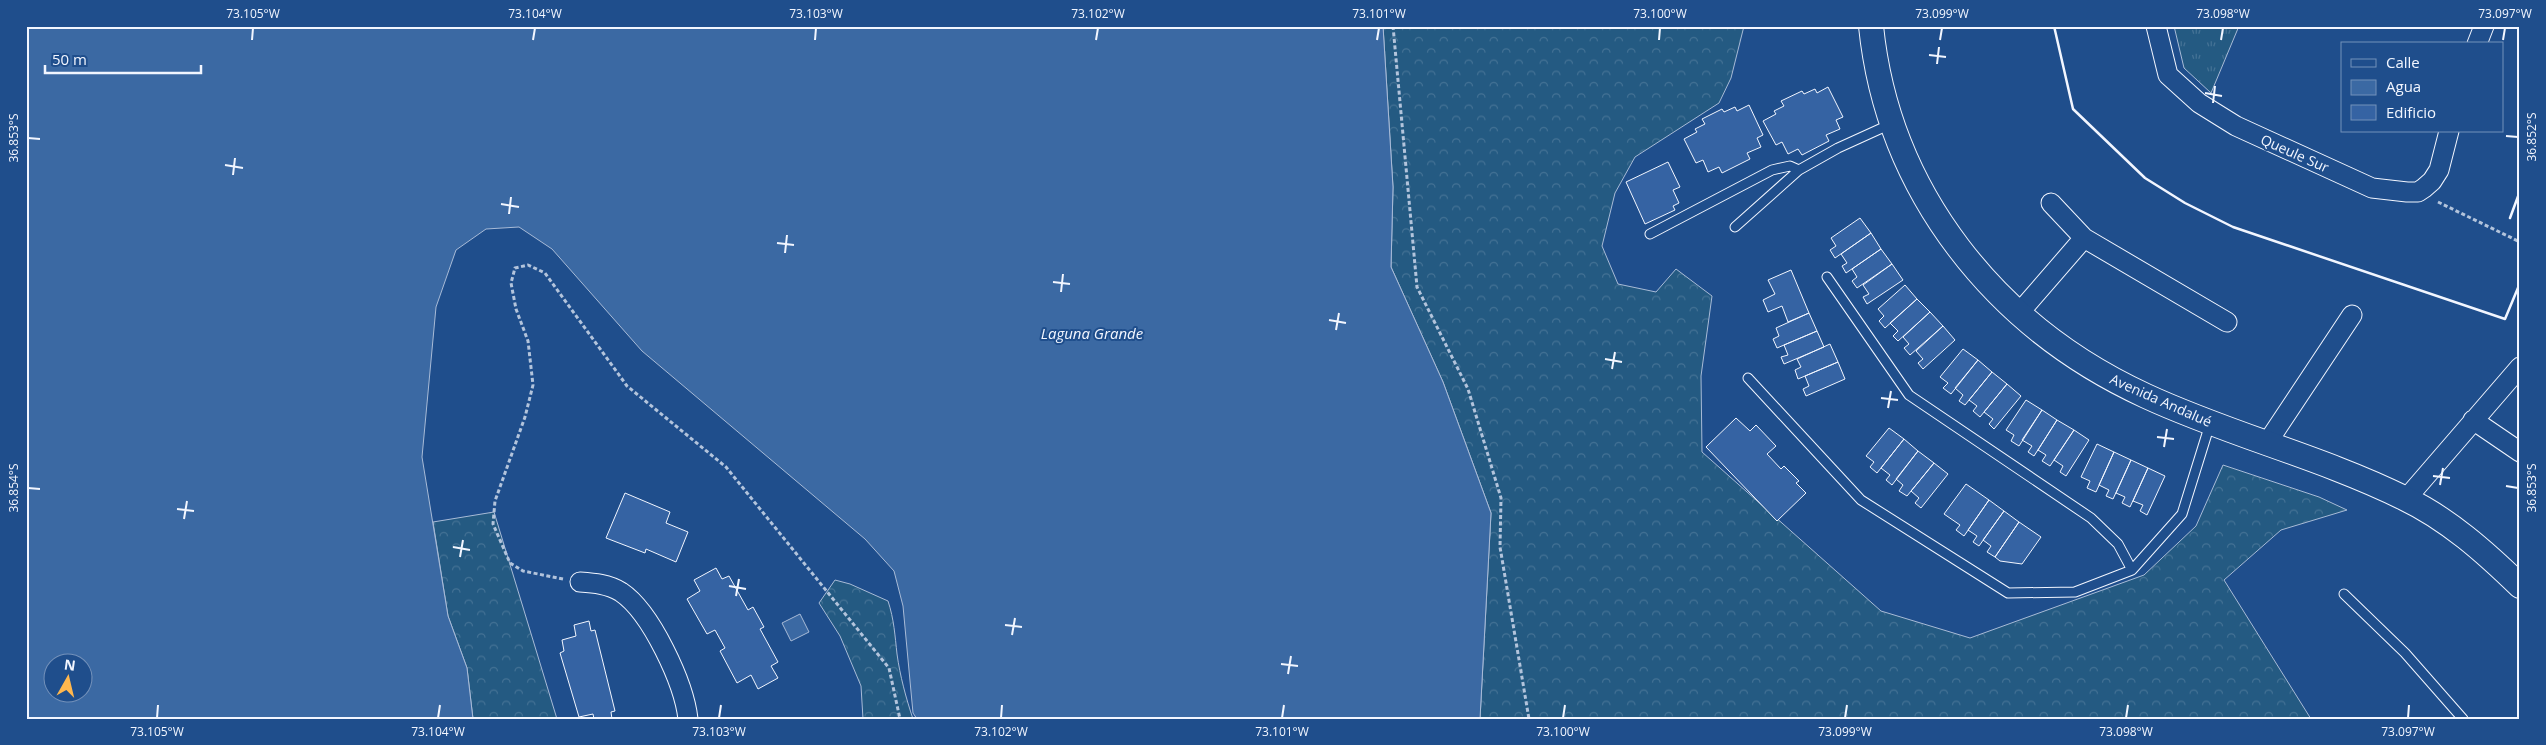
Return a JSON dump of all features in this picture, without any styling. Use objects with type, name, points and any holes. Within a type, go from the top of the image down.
[{"type":"street","name":"Avenida Andalué","points":[[1871,26],[1877,61],[1893,123],[1915,180],[1936,218],[1976,269],[2019,313],[2058,345],[2084,363],[2146,396],[2210,422],[2346,471],[2406,499],[2469,540],[2520,586]]},
{"type":"street","name":"Queule Sur","points":[[2156,26],[2168,75],[2182,90],[2216,114],[2236,126],[2372,188],[2418,192]]},
{"type":"street","points":[[2478,42],[2484,26]]},
{"type":"street","points":[[2418,192],[2432,181],[2439,170],[2449,132]]},
{"type":"street","points":[[2051,204],[2084,238],[2227,322]]},
{"type":"street","points":[[2019,313],[2084,238]]},
{"type":"street","points":[[2267,443],[2352,315]]},
{"type":"street","points":[[2406,499],[2520,367]]},
{"type":"street","points":[[2473,420],[2520,452]]},
{"type":"street","points":[[580,582],[600,584],[621,592],[644,617],[670,660],[686,702],[688,719]]},
{"type":"lane","points":[[1734,227],[1799,170],[1838,148],[1893,123]]},
{"type":"lane","points":[[1650,234],[1772,170],[1790,166],[1799,170]]},
{"type":"lane","points":[[1827,276],[1909,395],[2091,518],[2118,544],[2132,570]]},
{"type":"lane","points":[[1748,378],[1861,500],[2008,593],[2075,592],[2132,570],[2182,514],[2210,422]]},
{"type":"lane","points":[[2344,594],[2406,653],[2463,719]]},
{"type":"path","points":[[1393,26],[1417,287],[1468,389],[1501,498],[1500,547],[1529,719]]},
{"type":"path","points":[[2418,192],[2520,242]]},
{"type":"path","points":[[580,582],[524,571],[510,563],[493,524],[495,501],[525,417],[533,385],[528,341],[516,309],[511,283],[515,268],[528,265],[544,273],[627,386],[726,467],[889,668],[900,719]]},
{"type":"green space","points":[[1383,26],[1744,26],[1731,78],[1719,103],[1635,157],[1615,193],[1602,246],[1618,284],[1656,292],[1676,269],[1712,296],[1701,376],[1702,452],[1881,611],[1970,638],[2144,575],[2196,526],[2223,465],[2319,497],[2347,510],[2281,530],[2224,580],[2311,719],[1480,719],[1491,513],[1443,382],[1391,267],[1393,187]]},
{"type":"green space","points":[[2174,26],[2239,26],[2211,93],[2184,68]]},
{"type":"green space","points":[[494,512],[557,719],[473,719],[467,668],[448,616],[433,522]]},
{"type":"green space","points":[[835,580],[850,584],[888,601],[900,670],[913,719],[863,719],[861,686],[840,636],[819,603]]},
{"type":"water","name":"Laguna Grande","points":[[26,26],[1383,26],[1393,187],[1391,267],[1443,382],[1491,513],[1480,719],[917,719],[913,713],[903,606],[894,571],[865,539],[642,351],[552,249],[519,227],[486,229],[456,250],[436,307],[422,457],[448,616],[467,668],[473,719],[26,719]]},
{"type":"water","points":[[800,614],[809,632],[791,641],[782,623]]},
{"type":"building","points":[[1828,87],[1843,117],[1836,120],[1840,129],[1826,135],[1829,141],[1802,155],[1798,149],[1788,154],[1782,142],[1776,145],[1763,121],[1776,114],[1774,111],[1784,106],[1781,101],[1802,91],[1804,94],[1815,89],[1817,93]]},
{"type":"building","points":[[1749,105],[1763,135],[1757,138],[1761,147],[1747,153],[1750,159],[1722,173],[1719,167],[1708,172],[1703,160],[1696,163],[1684,139],[1697,132],[1695,129],[1705,124],[1702,119],[1722,109],[1724,112],[1735,107],[1737,111]]},
{"type":"building","points":[[1668,162],[1680,187],[1673,190],[1679,203],[1673,206],[1675,210],[1645,224],[1626,182]]},
{"type":"building","points":[[1860,218],[1871,233],[1835,258],[1830,250],[1836,246],[1831,238]]},
{"type":"building","points":[[1871,233],[1881,249],[1846,273],[1842,266],[1847,263],[1841,254]]},
{"type":"building","points":[[1881,249],[1892,264],[1857,288],[1852,281],[1857,277],[1852,269]]},
{"type":"building","points":[[1892,264],[1903,280],[1867,304],[1863,297],[1869,294],[1863,285]]},
{"type":"building","points":[[1791,270],[1809,313],[1788,322],[1782,306],[1768,312],[1763,300],[1775,294],[1768,280]]},
{"type":"building","points":[[1905,285],[1917,299],[1885,328],[1879,321],[1884,316],[1878,309]]},
{"type":"building","points":[[1917,299],[1930,312],[1898,341],[1893,336],[1898,331],[1890,323]]},
{"type":"building","points":[[1930,312],[1943,326],[1910,355],[1904,348],[1909,344],[1903,337]]},
{"type":"building","points":[[1809,313],[1817,331],[1777,348],[1773,339],[1779,336],[1776,328]]},
{"type":"building","points":[[1943,326],[1955,340],[1923,369],[1918,363],[1923,359],[1916,351]]},
{"type":"building","points":[[1817,331],[1824,347],[1784,364],[1781,357],[1788,355],[1784,345]]},
{"type":"building","points":[[1830,344],[1838,362],[1798,379],[1795,370],[1801,367],[1797,359]]},
{"type":"building","points":[[1963,349],[1978,360],[1951,394],[1943,388],[1948,383],[1940,377]]},
{"type":"building","points":[[1978,360],[1992,372],[1965,405],[1959,401],[1963,395],[1955,388]]},
{"type":"building","points":[[1838,362],[1845,379],[1806,396],[1803,389],[1809,386],[1805,376]]},
{"type":"building","points":[[1992,372],[2007,384],[1980,417],[1973,411],[1977,406],[1969,400]]},
{"type":"building","points":[[2007,384],[2021,396],[1994,429],[1989,424],[1993,419],[1984,412]]},
{"type":"building","points":[[2026,400],[2042,410],[2019,446],[2011,441],[2014,435],[2006,430]]},
{"type":"building","points":[[2042,410],[2057,420],[2034,456],[2028,452],[2032,446],[2022,440]]},
{"type":"building","points":[[1736,418],[1750,431],[1756,425],[1776,446],[1767,454],[1781,469],[1784,466],[1799,481],[1796,483],[1806,493],[1777,521],[1706,447]]},
{"type":"building","points":[[2057,420],[2074,430],[2050,466],[2042,461],[2046,455],[2038,450]]},
{"type":"building","points":[[1889,428],[1904,439],[1877,473],[1870,467],[1874,462],[1866,456]]},
{"type":"building","points":[[2074,430],[2089,440],[2066,476],[2060,472],[2063,466],[2054,460]]},
{"type":"building","points":[[1904,439],[1918,451],[1892,485],[1886,480],[1890,475],[1881,468]]},
{"type":"building","points":[[2097,444],[2114,452],[2096,492],[2087,488],[2090,481],[2081,477]]},
{"type":"building","points":[[1918,451],[1934,463],[1907,496],[1899,491],[1903,485],[1896,479]]},
{"type":"building","points":[[2114,452],[2131,460],[2113,499],[2106,496],[2109,490],[2099,485]]},
{"type":"building","points":[[2131,460],[2148,468],[2130,507],[2122,503],[2125,497],[2116,493]]},
{"type":"building","points":[[1934,463],[1948,474],[1921,508],[1915,503],[1919,498],[1911,491]]},
{"type":"building","points":[[2148,468],[2165,476],[2147,515],[2140,511],[2143,505],[2133,501]]},
{"type":"building","points":[[1966,484],[1989,500],[1964,536],[1956,530],[1960,525],[1944,514]]},
{"type":"building","points":[[625,493],[670,512],[666,523],[688,532],[676,562],[646,549],[645,553],[606,538]]},
{"type":"building","points":[[1989,500],[2004,511],[1979,546],[1973,542],[1977,536],[1968,530]]},
{"type":"building","points":[[2004,511],[2019,522],[1995,557],[1987,552],[1991,546],[1983,540]]},
{"type":"building","points":[[2019,522],[2041,537],[2022,564],[2000,561],[1995,557]]},
{"type":"building","points":[[716,568],[722,579],[729,576],[748,610],[753,607],[764,627],[760,629],[778,662],[771,666],[778,678],[758,689],[751,675],[737,683],[720,651],[725,648],[715,630],[707,634],[687,599],[700,591],[694,580]]},
{"type":"building","points":[[589,621],[591,631],[595,630],[615,711],[611,712],[612,719],[594,719],[593,714],[579,717],[560,653],[564,651],[562,640],[576,636],[574,625]]},
{"type":"wall","points":[[2054,26],[2073,109],[2145,178],[2185,203],[2233,227],[2505,319],[2520,283]]},
{"type":"wall","points":[[2510,218],[2520,191]]}]
